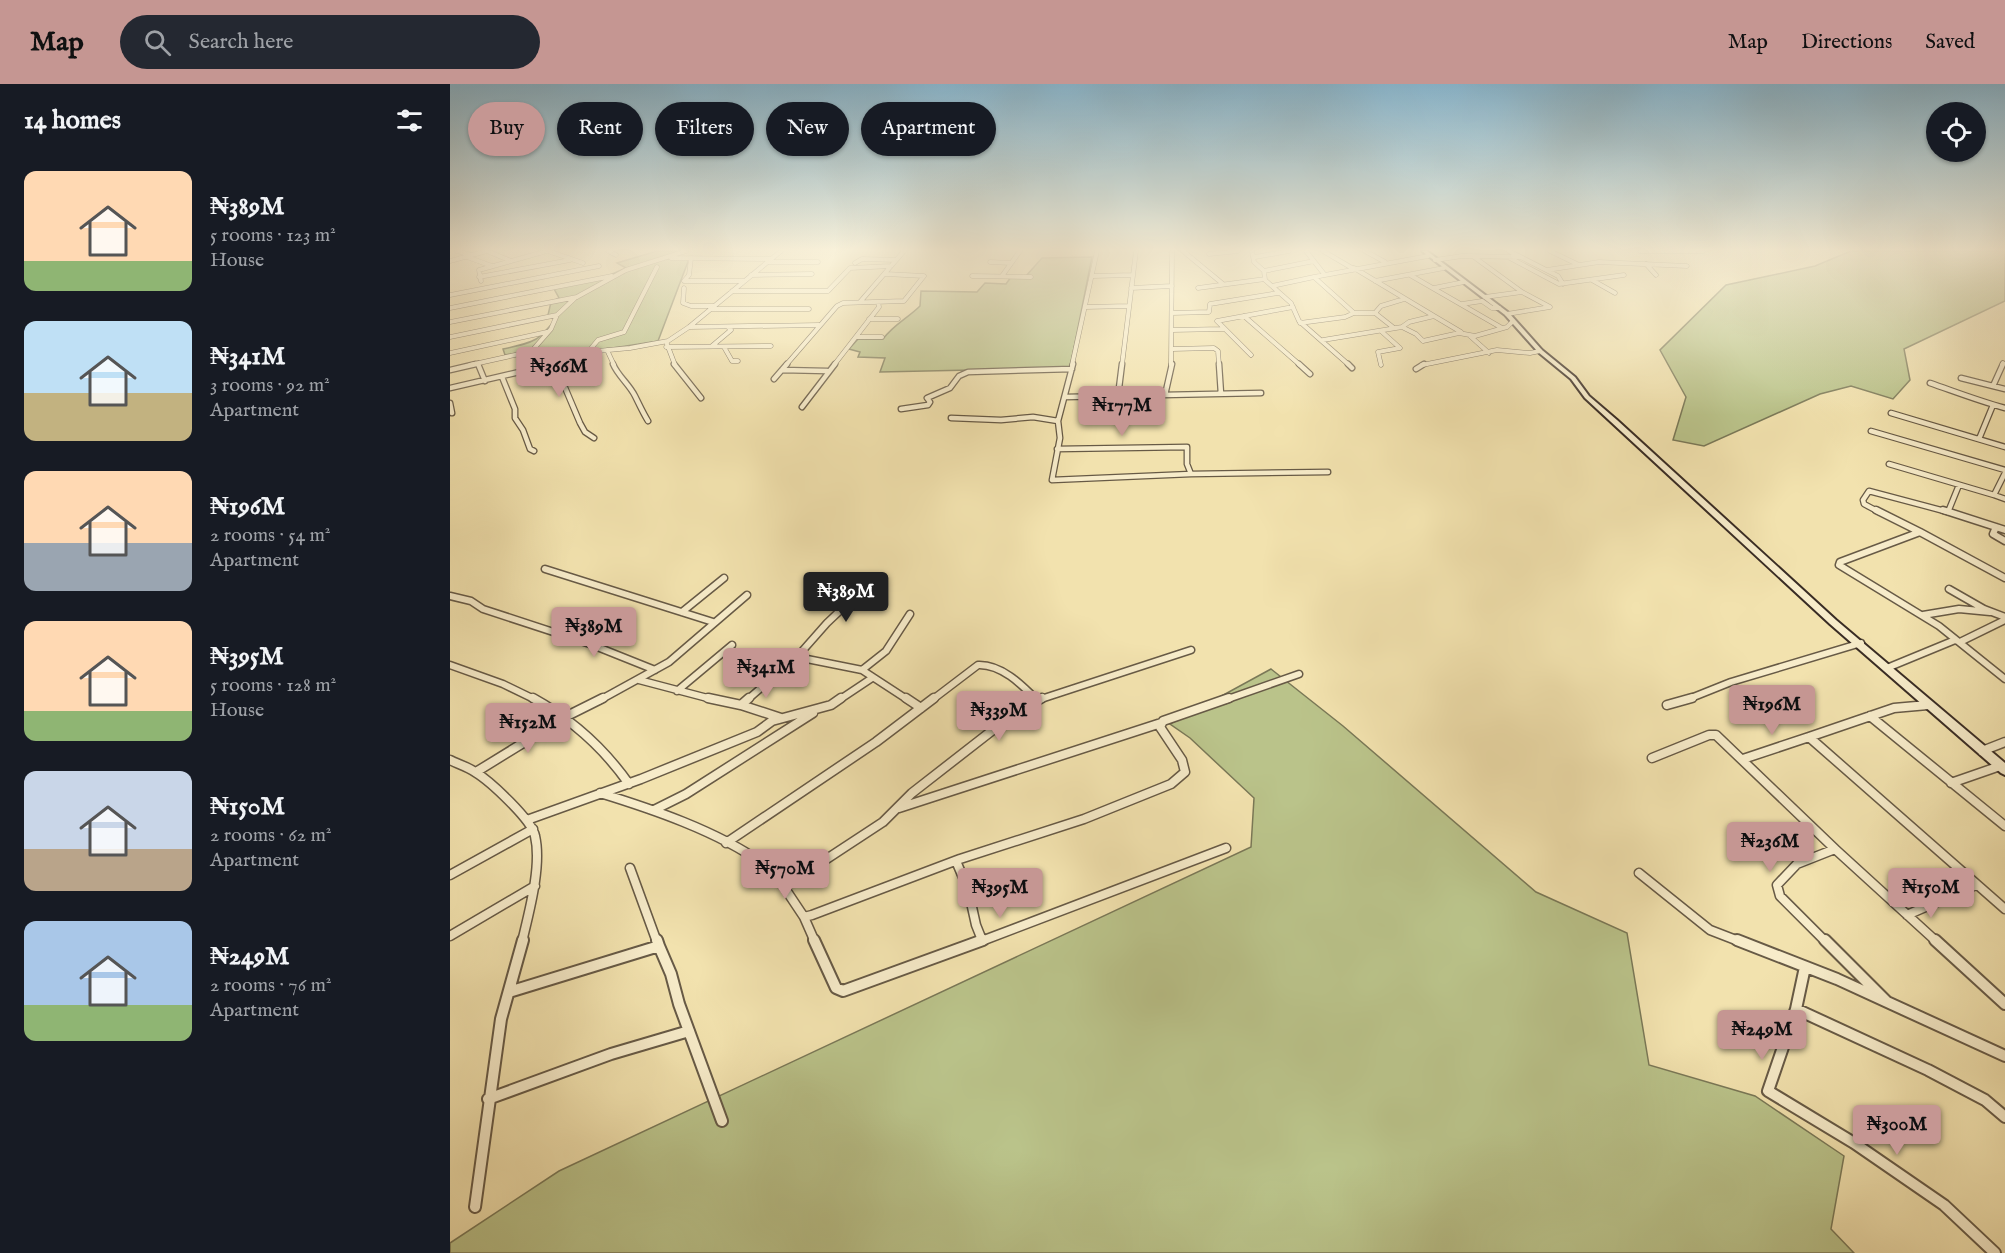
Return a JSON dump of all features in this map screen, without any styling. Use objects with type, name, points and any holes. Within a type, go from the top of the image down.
[{"type":"main road","points":[[1496,306],[1540,351],[1573,378],[1587,397],[1833,622],[2003,768]]},
{"type":"street","points":[[450,308],[461,306]]},
{"type":"street","points":[[450,322],[531,306]]},
{"type":"street","points":[[530,353],[554,324],[557,315],[567,306]]},
{"type":"street","points":[[588,352],[598,340],[624,332],[637,306]]},
{"type":"street","points":[[690,306],[809,309]]},
{"type":"street","points":[[774,380],[838,306]]},
{"type":"street","points":[[802,407],[827,371],[857,337],[880,306]]},
{"type":"street","points":[[1118,396],[1129,306],[1085,307],[1067,398],[1058,421],[1060,432],[1051,478],[1055,481],[1191,474],[1328,472]]},
{"type":"street","points":[[1165,396],[1172,364],[1172,306]]},
{"type":"street","points":[[1172,313],[1209,312],[1210,306]]},
{"type":"street","points":[[1346,306],[1354,313]]},
{"type":"street","points":[[1375,313],[1382,306]]},
{"type":"street","points":[[1416,306],[1470,336],[1489,352]]},
{"type":"street","points":[[1464,306],[1502,327]]},
{"type":"street","points":[[1489,306],[1506,314],[1550,307],[1547,306]]},
{"type":"street","points":[[450,370],[530,353],[555,355],[668,341],[712,307]]},
{"type":"street","points":[[1251,355],[1217,321],[1293,307],[1300,323],[1323,340],[1352,368]]},
{"type":"street","points":[[1300,323],[1354,313],[1375,313],[1392,329]]},
{"type":"street","points":[[1502,327],[1506,314]]},
{"type":"street","points":[[450,337],[557,315]]},
{"type":"street","points":[[1244,316],[1310,374]]},
{"type":"street","points":[[1323,340],[1402,327],[1409,322],[1434,316]]},
{"type":"street","points":[[869,319],[898,319]]},
{"type":"street","points":[[689,327],[819,325]]},
{"type":"street","points":[[712,346],[731,330],[728,327]]},
{"type":"street","points":[[1402,327],[1424,341],[1463,334]]},
{"type":"street","points":[[1470,336],[1502,327]]},
{"type":"street","points":[[1172,330],[1223,329]]},
{"type":"street","points":[[1390,339],[1392,329]]},
{"type":"street","points":[[1380,365],[1378,352],[1400,348],[1381,331]]},
{"type":"street","points":[[450,353],[547,332]]},
{"type":"street","points":[[857,337],[882,338]]},
{"type":"street","points":[[668,341],[666,352],[691,390],[701,398]]},
{"type":"street","points":[[666,347],[771,346]]},
{"type":"street","points":[[724,347],[732,361],[738,361]]},
{"type":"street","points":[[1172,349],[1214,348],[1218,351],[1221,394]]},
{"type":"street","points":[[608,350],[617,373],[635,396],[636,402],[648,421]]},
{"type":"street","points":[[1416,369],[1425,362],[1498,350],[1530,353],[1540,351]]},
{"type":"street","points":[[555,355],[552,358],[554,364],[568,389],[580,423],[585,432],[594,438]]},
{"type":"street","points":[[1993,386],[2003,363]]},
{"type":"street","points":[[478,364],[485,381]]},
{"type":"street","points":[[450,390],[554,364]]},
{"type":"street","points":[[901,409],[928,405],[930,402],[927,399],[950,388],[959,376],[968,372],[1072,369]]},
{"type":"street","points":[[782,370],[827,371]]},
{"type":"street","points":[[502,377],[515,409],[515,418],[523,430],[530,449],[534,451]]},
{"type":"street","points":[[1961,378],[2005,389]]},
{"type":"street","points":[[1930,383],[1964,394],[1969,399],[2005,408]]},
{"type":"street","points":[[1067,398],[1261,393]]},
{"type":"street","points":[[450,403],[452,413]]},
{"type":"street","points":[[1979,439],[1993,405]]},
{"type":"street","points":[[1891,413],[2005,447]]},
{"type":"street","points":[[951,418],[1001,420],[1033,417],[1058,421]]},
{"type":"street","points":[[1872,430],[2005,472],[1994,495]]},
{"type":"street","points":[[1057,449],[1187,447],[1187,464],[1191,474]]},
{"type":"street","points":[[1889,464],[2005,499]]},
{"type":"street","points":[[1948,512],[1959,484]]},
{"type":"street","points":[[2005,530],[1875,491],[1869,491],[1863,500],[1864,504],[2005,578]]},
{"type":"street","points":[[1996,527],[1993,534],[2005,541]]},
{"type":"street","points":[[1920,532],[1862,553],[1839,565],[1923,615],[2005,679]]},
{"type":"street","points":[[545,569],[713,622]]},
{"type":"street","points":[[682,612],[724,578]]},
{"type":"street","points":[[741,705],[797,657],[827,623],[865,587],[863,581]]},
{"type":"street","points":[[1948,588],[2005,619]]},
{"type":"street","points":[[476,772],[567,716],[639,680],[672,660],[713,622],[747,595]]},
{"type":"street","points":[[450,596],[471,601],[483,609],[590,644],[655,670]]},
{"type":"street","points":[[1923,615],[1959,609],[1990,612]]},
{"type":"street","points":[[862,670],[886,651],[910,614]]},
{"type":"street","points":[[1887,668],[1955,640],[1960,642],[2005,619]]},
{"type":"street","points":[[1667,705],[1719,690],[1731,682],[1861,644]]},
{"type":"street","points":[[676,691],[690,682],[732,645]]},
{"type":"street","points":[[784,887],[878,825],[928,781],[1007,719],[1037,700],[1191,650]]},
{"type":"street","points":[[797,657],[862,670],[921,708]]},
{"type":"street","points":[[726,843],[876,742],[982,664],[1017,680],[1037,700]]},
{"type":"street","points":[[450,665],[534,697],[567,716],[614,760],[629,784]]},
{"type":"street","points":[[897,808],[1161,723],[1299,674]]},
{"type":"street","points":[[526,820],[629,784],[757,732],[772,721],[831,705],[872,678]]},
{"type":"street","points":[[639,680],[676,691],[741,705],[782,718]]},
{"type":"street","points":[[1743,759],[1894,708],[1928,705]]},
{"type":"street","points":[[654,810],[686,794],[818,710]]},
{"type":"street","points":[[1869,716],[2005,826]]},
{"type":"street","points":[[804,917],[956,861],[1084,819],[1171,784],[1181,776],[1185,768],[1181,757],[1162,732],[1161,723]]},
{"type":"street","points":[[757,732],[771,741]]},
{"type":"street","points":[[1652,758],[1709,735],[1716,735],[1835,849],[2005,1004]]},
{"type":"street","points":[[1809,737],[1976,885],[2003,905]]},
{"type":"street","points":[[1982,751],[2005,742]]},
{"type":"street","points":[[450,760],[476,772],[526,820],[537,838],[535,886],[501,1018],[488,1099],[476,1207]]},
{"type":"street","points":[[450,770],[460,764]]},
{"type":"street","points":[[1951,783],[2003,768]]},
{"type":"street","points":[[600,793],[654,810],[726,843],[763,864],[784,887],[804,917],[836,988],[843,991],[1226,848]]},
{"type":"street","points":[[450,875],[533,829]]},
{"type":"street","points":[[1835,849],[1797,864],[1777,885],[1778,890],[1785,901],[1887,1001]]},
{"type":"street","points":[[956,861],[968,889],[975,925],[982,940]]},
{"type":"street","points":[[630,868],[671,974],[722,1121]]},
{"type":"street","points":[[1639,873],[1710,930],[1887,1001],[2005,1056]]},
{"type":"street","points":[[1907,915],[1976,885]]},
{"type":"street","points":[[450,936],[535,886]]},
{"type":"street","points":[[509,992],[659,946]]},
{"type":"street","points":[[1805,967],[1796,1009],[1768,1091],[1854,1143],[1944,1205],[1995,1253]]},
{"type":"street","points":[[1796,1009],[1928,1070],[1985,1100],[2005,1117]]},
{"type":"street","points":[[488,1099],[589,1061],[689,1031]]},
{"type":"green space","points":[[550,306],[671,306],[658,341],[585,351],[505,355],[503,349],[535,340],[558,316],[548,315]]},
{"type":"green space","points":[[920,306],[1082,306],[1070,368],[880,372],[885,358],[858,357],[860,352],[849,349],[858,339],[883,339]]},
{"type":"green space","points":[[1705,306],[1995,306],[1904,349],[1910,380],[1893,399],[1851,386],[1820,394],[1704,446],[1673,440],[1686,397],[1660,350]]},
{"type":"green space","points":[[1271,669],[1343,726],[1536,892],[1627,933],[1649,1065],[1755,1096],[1844,1156],[1831,1229],[1854,1253],[450,1253],[450,1243],[559,1171],[1251,847],[1254,798],[1190,738],[1170,724]]}]
